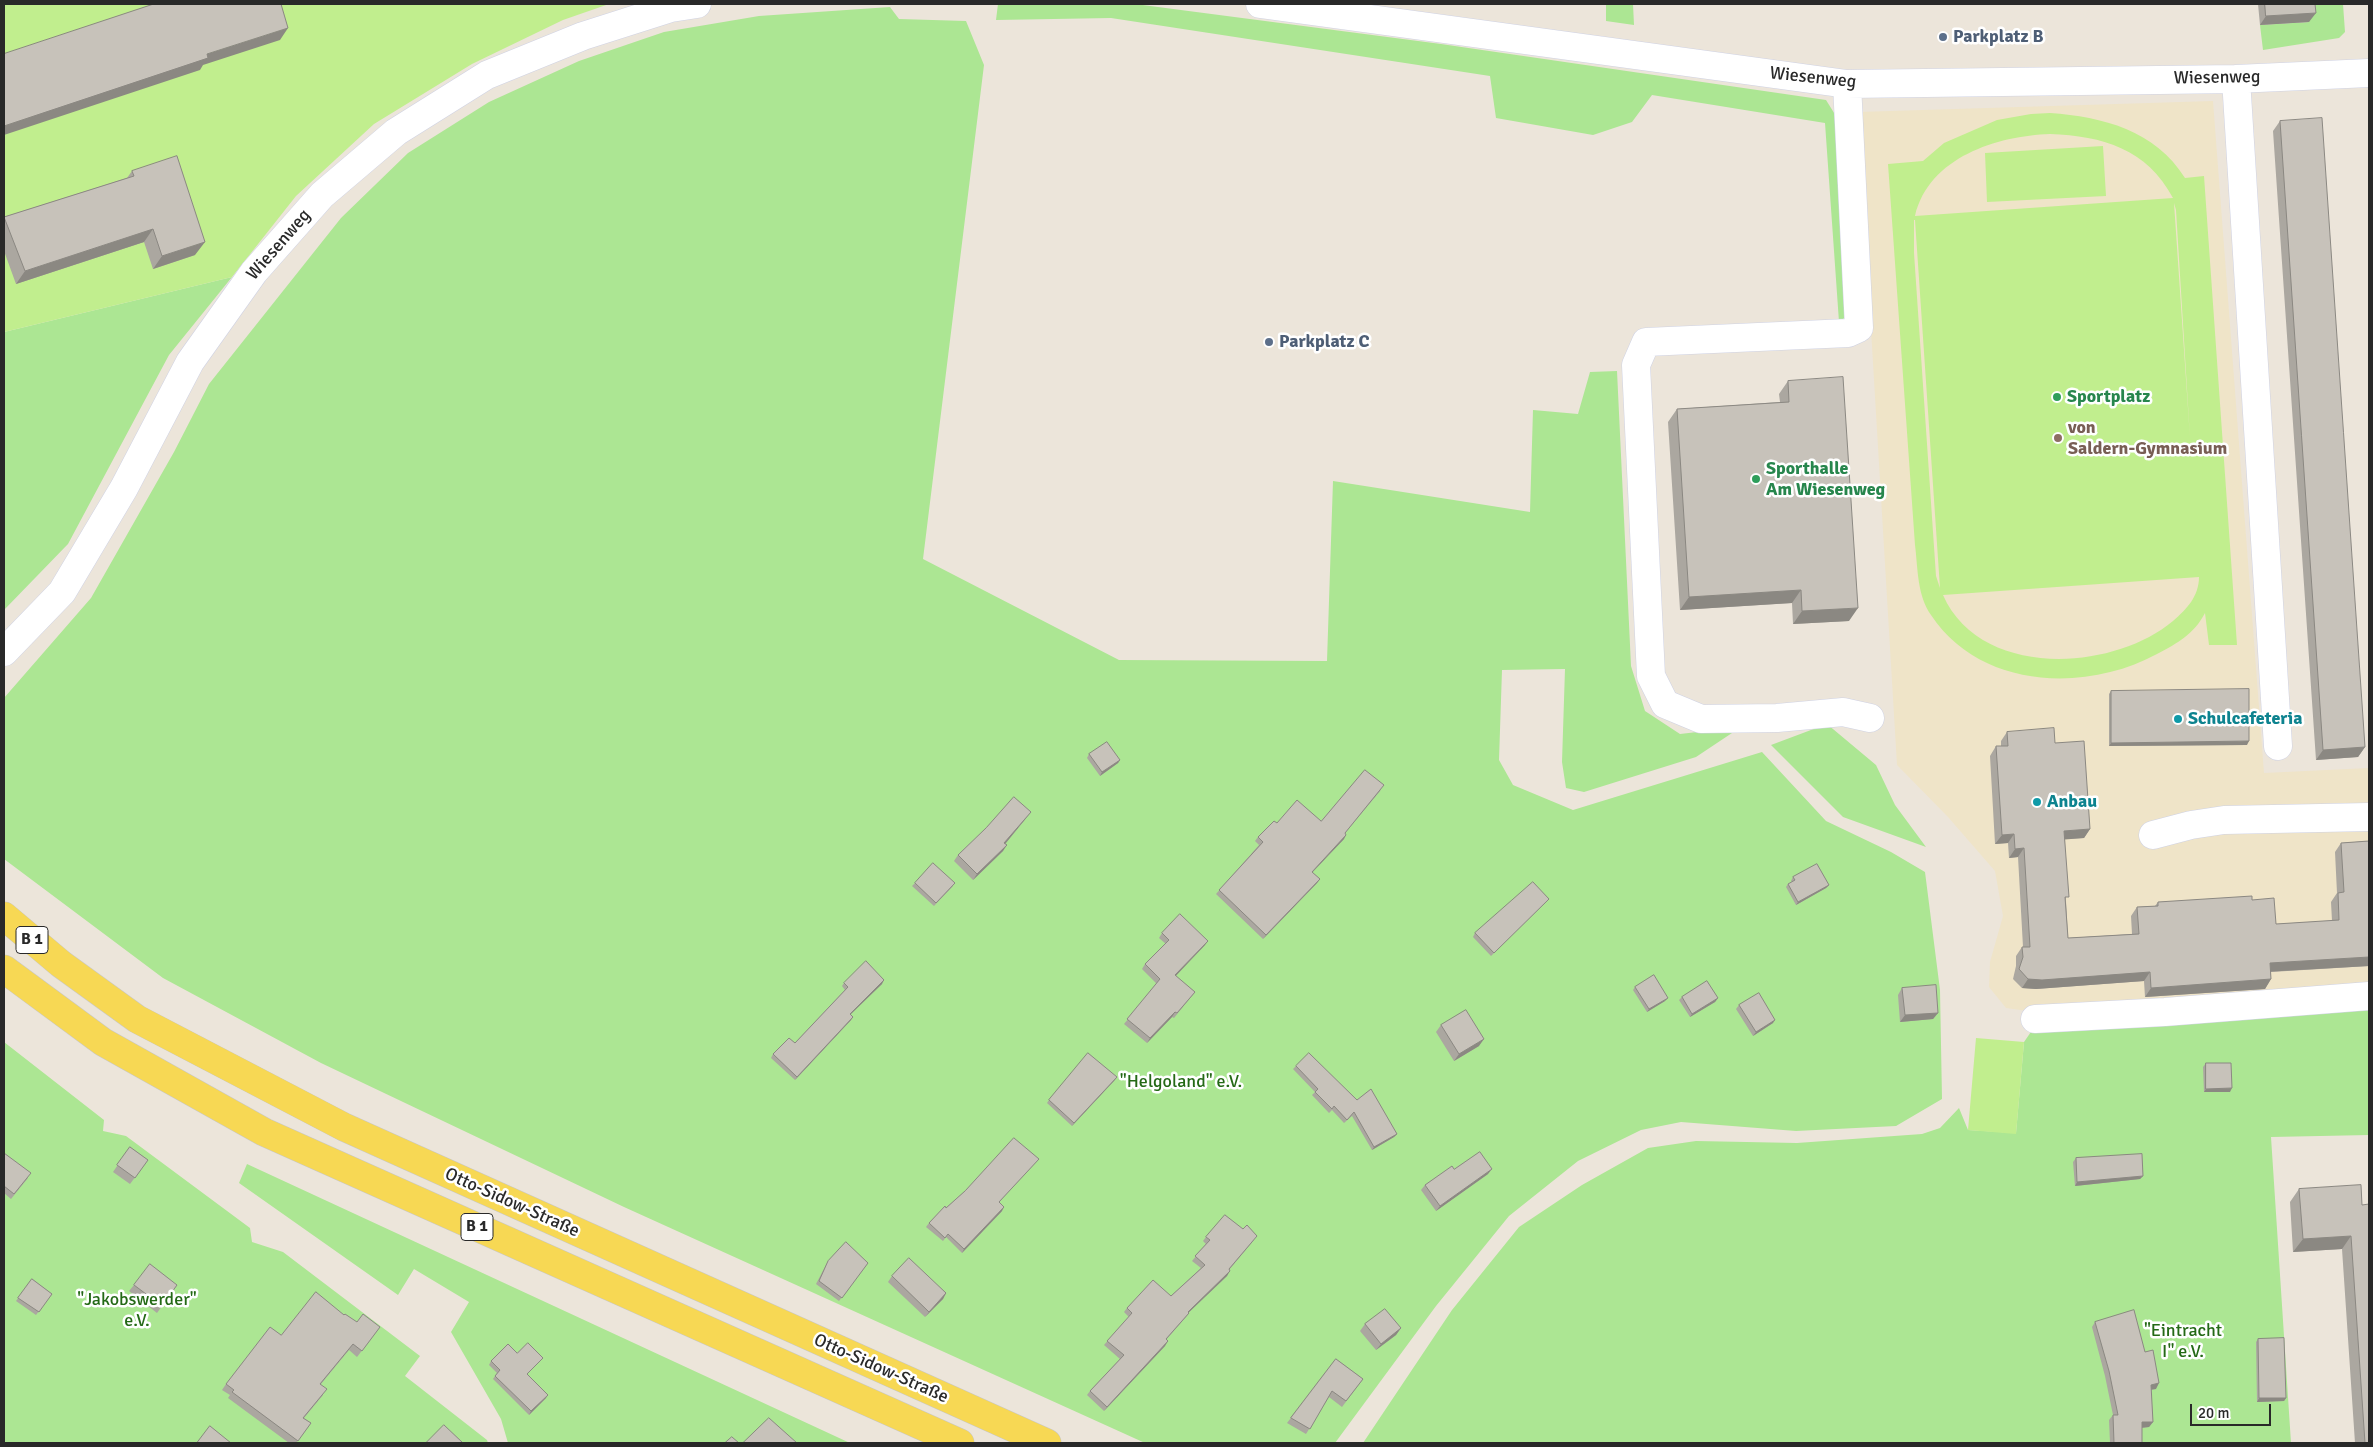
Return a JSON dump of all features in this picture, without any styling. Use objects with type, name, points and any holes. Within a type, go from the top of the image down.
[{"type":"main road","name":"Otto-Sidow-Straße","points":[[4,916],[61,964],[137,1018],[344,1127],[1047,1443]]},
{"type":"main road","name":"Otto-Sidow-Straße","points":[[4,969],[103,1042],[264,1132],[960,1443]]},
{"type":"street","name":"Wiesenweg","points":[[4,652],[62,592],[124,488],[190,362],[254,272],[322,195],[396,132],[487,75],[583,36],[671,8],[697,4]]},
{"type":"street","name":"Wiesenweg","points":[[1260,4],[1848,84],[2236,79],[2369,73]]},
{"type":"street","points":[[2236,79],[2278,746]]},
{"type":"street","points":[[1848,84],[1859,328],[1848,334],[1646,342],[1636,365],[1651,676],[1665,704],[1701,719],[1777,718],[1843,712],[1870,718]]},
{"type":"street","points":[[2153,836],[2191,825],[2224,820],[2369,816]]},
{"type":"street","points":[[2035,1018],[2165,1012],[2369,996]]},
{"type":"shaded area","name":"von Saldern-Gymnasium","points":[[2213,101],[2264,773],[2369,768],[2369,988],[2035,1012],[2006,1008],[1989,987],[1990,962],[2003,916],[1995,871],[1948,817],[1897,765],[1858,112]]},
{"type":"green space","points":[[4,4],[609,4],[563,20],[472,64],[374,124],[296,196],[232,277],[4,332]]},
{"type":"green space","points":[[998,4],[1135,4],[1441,44],[1826,100],[1841,124],[1852,312],[1839,322],[1825,123],[1652,95],[1632,122],[1593,135],[1496,118],[1490,76],[1111,18],[996,20]]},
{"type":"green space","points":[[1606,4],[1633,4],[1634,25],[1606,21]]},
{"type":"green space","points":[[2308,4],[2343,4],[2345,32],[2339,38],[2263,50],[2260,25],[2309,22]]},
{"type":"green space","name":"\"Helgoland\" e.V.","points":[[890,7],[899,19],[966,21],[984,65],[923,559],[1119,660],[1327,661],[1333,481],[1530,512],[1533,410],[1578,414],[1590,372],[1617,371],[1631,666],[1645,711],[1680,734],[1741,727],[1696,757],[1584,792],[1566,788],[1562,762],[1565,669],[1502,670],[1499,760],[1513,785],[1573,810],[1762,752],[1826,821],[1891,852],[1925,872],[1940,990],[1942,1099],[1896,1126],[1796,1131],[1681,1122],[1641,1130],[1578,1161],[1509,1216],[1436,1306],[1335,1443],[1145,1443],[624,1207],[321,1063],[163,978],[4,859],[4,698],[91,598],[174,452],[209,384],[341,218],[408,153],[489,102],[579,61],[664,32],[759,16]]},
{"type":"green space","name":"Sportplatz","points":[[2050,113],[2089,118],[2126,129],[2143,137],[2159,148],[2185,178],[2204,176],[2237,645],[2209,645],[2205,613],[2196,627],[2179,642],[2129,667],[2098,675],[2067,678],[2035,677],[2005,670],[1977,658],[1952,640],[1926,607],[1919,582],[1915,545],[1888,164],[1923,161],[1944,143],[1997,120]],"holes":[[[2069,135],[2105,142],[2122,148],[2150,168],[2162,181],[2173,198],[1915,216],[1923,196],[1935,179],[1950,165],[1988,145],[2030,136]],[[2174,203],[2176,210],[2190,438]],[[1915,220],[1940,588],[1936,576],[1914,253]],[[2199,577],[2197,590],[2191,602],[2173,621],[2147,638],[2117,650],[2083,657],[2049,659],[2016,654],[1986,642],[1961,622],[1943,595]]]},
{"type":"green space","points":[[2103,146],[2106,196],[1987,202],[1985,153]]},
{"type":"green space","points":[[232,277],[169,355],[68,544],[4,610],[4,332]]},
{"type":"green space","points":[[1827,724],[1876,765],[1895,805],[1926,847],[1843,817],[1771,745]]},
{"type":"green space","name":"\"Eintracht I\" e.V.","points":[[2369,1005],[2369,1135],[2271,1137],[2291,1443],[1363,1443],[1452,1310],[1519,1227],[1582,1185],[1648,1148],[1696,1141],[1797,1143],[1922,1134],[1940,1128],[1959,1108],[1968,1130],[2016,1133],[2024,1042],[2035,1026]]},
{"type":"green space","points":[[1976,1038],[2024,1042],[2016,1134],[1968,1130]]},
{"type":"green space","name":"\"Jakobswerder\" e.V.","points":[[4,1042],[104,1120],[103,1131],[126,1136],[250,1228],[252,1242],[283,1252],[420,1356],[405,1376],[487,1440],[488,1443],[4,1443]]},
{"type":"green space","points":[[247,1164],[850,1443],[508,1443],[501,1419],[451,1332],[469,1302],[414,1269],[398,1295],[239,1183]]},
{"type":"building","points":[[154,4],[281,4],[288,28],[207,54],[208,58],[4,126],[4,54]]},
{"type":"building","points":[[2265,4],[2315,4],[2316,13],[2266,16]]},
{"type":"building","points":[[2322,118],[2365,747],[2323,750],[2280,121]]},
{"type":"building","points":[[177,156],[205,242],[162,256],[153,229],[25,271],[4,217],[134,176],[132,171]]},
{"type":"building","name":"Sporthalle Am Wiesenweg","points":[[1843,377],[1858,608],[1802,611],[1801,590],[1689,597],[1677,409],[1789,402],[1788,381]]},
{"type":"building","name":"Schulcafeteria","points":[[2249,689],[2249,741],[2111,743],[2111,691]]},
{"type":"building","points":[[2054,728],[2055,743],[2084,741],[2090,829],[2064,831],[2069,897],[2065,897],[2068,938],[2139,934],[2137,907],[2158,906],[2158,902],[2252,896],[2252,900],[2274,898],[2276,924],[2339,920],[2338,893],[2344,892],[2341,843],[2369,841],[2369,957],[2270,963],[2271,979],[2151,988],[2150,972],[2042,980],[2028,979],[2019,969],[2023,957],[2022,947],[2030,947],[2024,848],[2015,849],[2014,834],[2002,835],[1996,746],[2008,746],[2007,732]]},
{"type":"building","points":[[1107,742],[1120,760],[1102,772],[1089,754]]},
{"type":"building","points":[[1365,770],[1384,785],[1345,833],[1346,835],[1312,872],[1320,879],[1266,935],[1219,890],[1263,842],[1258,837],[1274,821],[1277,823],[1297,800],[1321,821]]},
{"type":"building","points":[[1014,797],[1031,812],[1004,843],[1007,845],[977,874],[958,855]]},
{"type":"building","points":[[933,863],[955,883],[936,903],[915,883]]},
{"type":"building","points":[[1817,864],[1829,885],[1798,902],[1788,884],[1795,880],[1793,877]]},
{"type":"building","points":[[1533,882],[1549,899],[1494,953],[1475,933]]},
{"type":"building","points":[[1180,914],[1208,941],[1175,975],[1195,992],[1177,1013],[1175,1012],[1150,1038],[1127,1019],[1160,979],[1145,964],[1169,940],[1162,933]]},
{"type":"building","points":[[866,961],[884,980],[850,1014],[853,1017],[797,1077],[773,1054],[789,1038],[795,1043],[848,987],[844,983]]},
{"type":"building","points":[[1654,975],[1668,998],[1649,1009],[1635,987]]},
{"type":"building","points":[[1707,981],[1718,998],[1692,1014],[1682,997]]},
{"type":"building","points":[[1936,985],[1938,1013],[1905,1015],[1902,988]]},
{"type":"building","points":[[1759,993],[1775,1020],[1756,1032],[1739,1005]]},
{"type":"building","points":[[1466,1010],[1484,1039],[1459,1054],[1441,1025]]},
{"type":"building","points":[[1088,1053],[1117,1077],[1074,1123],[1049,1100]]},
{"type":"building","points":[[1309,1053],[1357,1100],[1371,1089],[1397,1134],[1374,1147],[1354,1112],[1347,1120],[1334,1106],[1332,1109],[1315,1092],[1318,1089],[1296,1066]]},
{"type":"building","points":[[2206,1063],[2231,1063],[2232,1088],[2206,1089]]},
{"type":"building","points":[[1014,1138],[1039,1159],[999,1202],[1004,1207],[964,1249],[948,1234],[945,1238],[929,1223],[945,1206],[946,1208],[965,1191]]},
{"type":"building","points":[[130,1147],[148,1160],[135,1178],[117,1165]]},
{"type":"building","points":[[1480,1152],[1492,1169],[1440,1206],[1425,1185],[1452,1166],[1454,1169]]},
{"type":"building","points":[[4,1153],[31,1173],[14,1194],[4,1186]]},
{"type":"building","points":[[2142,1154],[2143,1176],[2077,1182],[2076,1158]]},
{"type":"building","points":[[2361,1185],[2362,1205],[2369,1204],[2369,1443],[2365,1443],[2351,1236],[2303,1239],[2299,1189]]},
{"type":"building","points":[[1225,1215],[1243,1229],[1247,1225],[1257,1236],[1229,1269],[1230,1271],[1188,1312],[1166,1339],[1168,1341],[1107,1407],[1090,1391],[1124,1355],[1107,1341],[1132,1313],[1127,1308],[1153,1280],[1171,1296],[1205,1265],[1195,1256],[1210,1240],[1206,1237]]},
{"type":"building","points":[[846,1242],[868,1263],[842,1298],[819,1281],[828,1261]]},
{"type":"building","points":[[909,1258],[946,1293],[929,1312],[892,1276]]},
{"type":"building","points":[[150,1264],[177,1285],[162,1306],[134,1285]]},
{"type":"building","points":[[32,1279],[52,1294],[39,1312],[18,1298]]},
{"type":"building","points":[[316,1292],[344,1315],[357,1322],[363,1314],[380,1327],[362,1351],[353,1344],[320,1384],[327,1389],[303,1418],[311,1423],[298,1441],[232,1392],[234,1390],[226,1384],[270,1327],[281,1335]]},
{"type":"building","points":[[1385,1309],[1401,1328],[1381,1344],[1365,1324]]},
{"type":"building","points":[[2134,1310],[2145,1352],[2153,1350],[2159,1383],[2151,1385],[2153,1422],[2142,1422],[2142,1443],[2114,1443],[2113,1415],[2118,1415],[2109,1371],[2095,1322]]},
{"type":"building","points":[[2284,1338],[2286,1398],[2259,1398],[2258,1339]]},
{"type":"building","points":[[528,1343],[543,1358],[527,1374],[548,1395],[531,1411],[495,1376],[500,1370],[491,1361],[508,1344],[517,1353]]},
{"type":"building","points":[[1336,1359],[1363,1379],[1346,1401],[1332,1391],[1310,1429],[1291,1418]]},
{"type":"building","points":[[769,1418],[797,1443],[743,1443]]},
{"type":"building","points":[[444,1425],[463,1443],[426,1443]]},
{"type":"building","points":[[210,1426],[231,1443],[197,1443]]},
{"type":"building","points":[[732,1437],[739,1443],[725,1443]]},
{"type":"place","name":"Parkplatz B","points":[[1943,37]]},
{"type":"place","name":"Parkplatz C","points":[[1269,342]]},
{"type":"place","name":"Sportplatz","points":[[2057,397]]},
{"type":"place","name":"von Saldern-Gymnasium","points":[[2058,438]]},
{"type":"place","name":"Sporthalle Am Wiesenweg","points":[[1756,479]]},
{"type":"place","name":"Schulcafeteria","points":[[2178,719]]},
{"type":"place","name":"Anbau","points":[[2037,802]]}]
